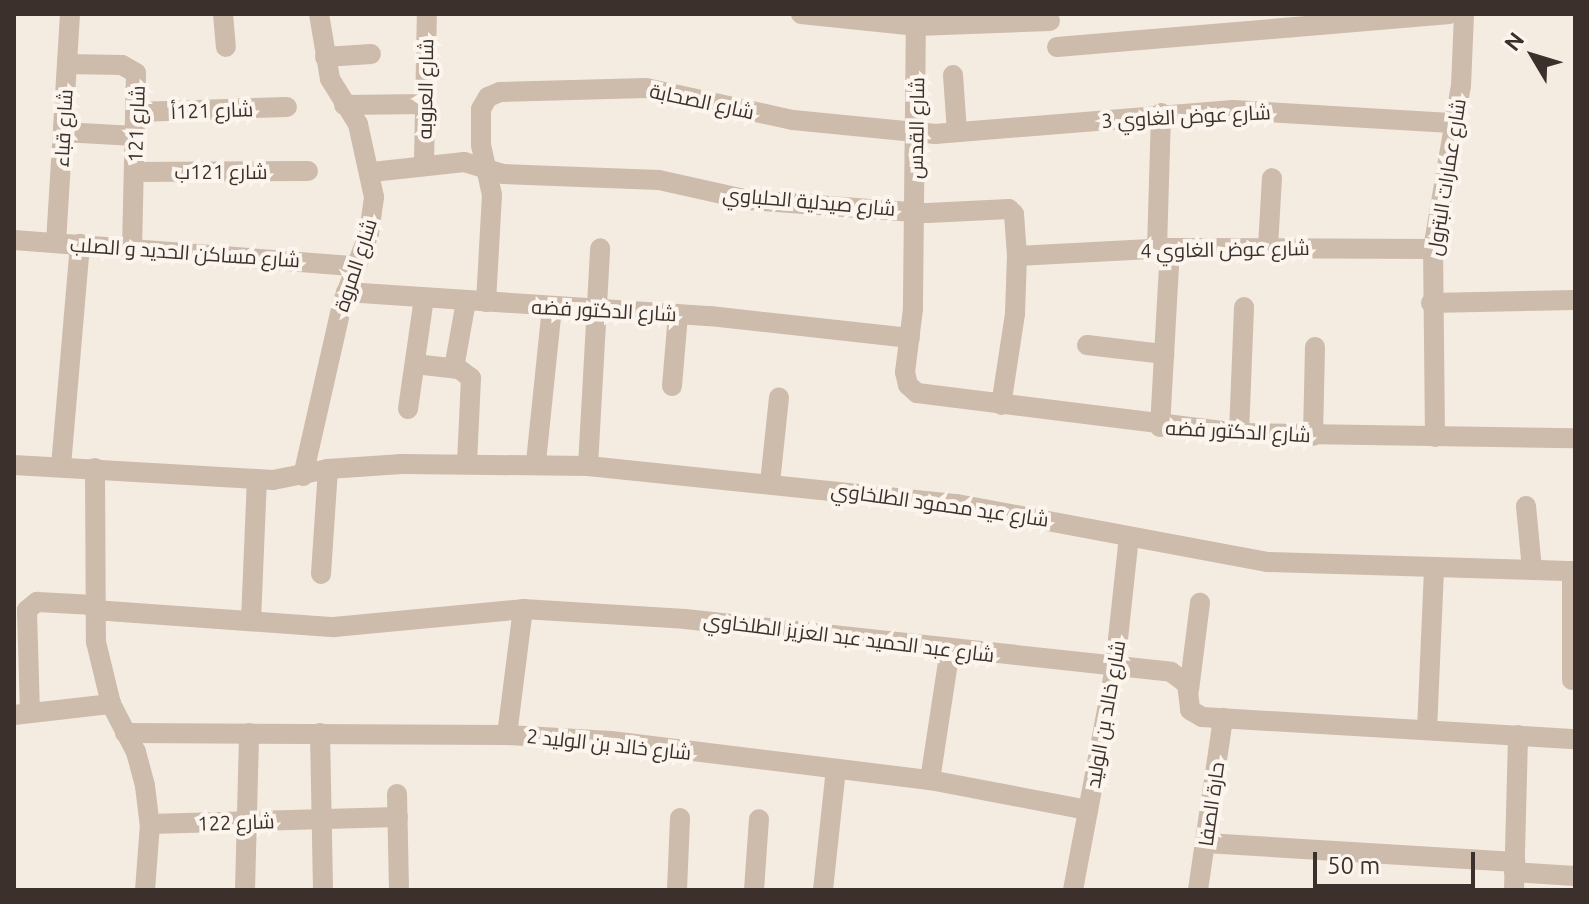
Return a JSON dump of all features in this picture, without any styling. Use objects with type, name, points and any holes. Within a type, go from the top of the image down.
[{"type":"street","name":"شارع قباء","points":[[56,243],[70,14]]},
{"type":"street","points":[[223,14],[226,47]]},
{"type":"street","name":"شارع المروة","points":[[303,476],[346,292],[373,215],[372,172],[358,124],[344,105],[325,57],[319,14]]},
{"type":"street","name":"شارع العروبه","points":[[424,164],[427,14]]},
{"type":"street","points":[[801,14],[916,20],[1050,21]]},
{"type":"street","points":[[1057,47],[1254,22],[1450,14]]},
{"type":"street","name":"شارع عمارات البترول","points":[[1435,437],[1431,303],[1433,249],[1455,123],[1464,14]]},
{"type":"street","name":"شارع القدس","points":[[908,385],[918,130],[916,20]]},
{"type":"street","points":[[325,57],[371,54]]},
{"type":"street","name":"شارع 121","points":[[67,64],[134,69],[137,112],[132,246]]},
{"type":"street","points":[[953,75],[957,132]]},
{"type":"street","name":"شارع الصحابة","points":[[486,168],[481,133],[488,97],[569,86],[646,88],[793,120],[918,130]]},
{"type":"street","points":[[344,105],[425,104]]},
{"type":"street","name":"شارع 121أ","points":[[137,112],[287,107]]},
{"type":"street","name":"شارع عوض الغاوي 3","points":[[918,130],[957,132],[1161,113],[1269,111],[1455,123]]},
{"type":"street","points":[[1160,427],[1164,354],[1161,113]]},
{"type":"street","points":[[63,132],[135,136]]},
{"type":"street","name":"شارع صيدلية الحلباوي","points":[[372,172],[464,162],[503,174],[633,176],[749,200],[914,211],[1009,209],[1014,214],[1017,256]]},
{"type":"street","points":[[454,368],[476,301],[492,205],[486,168]]},
{"type":"street","name":"شارع 121ب","points":[[134,172],[308,171]]},
{"type":"street","points":[[1268,247],[1272,178]]},
{"type":"street","name":"شارع مساكن الحديد و الصلب","points":[[14,240],[132,246],[355,266]]},
{"type":"street","points":[[61,466],[80,244]]},
{"type":"street","points":[[588,466],[600,248]]},
{"type":"street","name":"شارع عوض الغاوي 4","points":[[1017,256],[1163,248],[1433,249]]},
{"type":"street","points":[[1001,405],[1015,314],[1017,256]]},
{"type":"street","name":"شارع الدكتور فضه","points":[[346,292],[678,314],[910,338]]},
{"type":"street","points":[[408,409],[424,298]]},
{"type":"street","points":[[1431,303],[1575,300]]},
{"type":"street","points":[[536,462],[552,307]]},
{"type":"street","points":[[1239,433],[1244,307]]},
{"type":"street","points":[[672,386],[678,314]]},
{"type":"street","points":[[1087,345],[1164,354]]},
{"type":"street","points":[[1313,436],[1315,347]]},
{"type":"street","points":[[415,364],[464,371],[473,383],[467,462]]},
{"type":"street","name":"شارع الدكتور فضه","points":[[908,385],[924,395],[1160,427],[1313,436],[1575,438]]},
{"type":"street","points":[[770,483],[779,397]]},
{"type":"street","name":"شارع عيد محمود الطلخاوي","points":[[303,476],[328,469],[536,462],[957,504],[1267,562],[1434,571],[1573,571]]},
{"type":"street","points":[[14,465],[257,480],[303,476]]},
{"type":"street","points":[[95,468],[94,607],[111,704],[136,752],[150,824],[145,890]]},
{"type":"street","points":[[321,574],[328,469]]},
{"type":"street","points":[[251,621],[257,480]]},
{"type":"street","points":[[1526,506],[1532,570]]},
{"type":"street","name":"شارع خالد بن الوليد","points":[[1073,890],[1115,667],[1129,537]]},
{"type":"street","points":[[1427,730],[1434,571]]},
{"type":"street","points":[[1572,680],[1573,571]]},
{"type":"street","name":"شارع عبد الحميد عبد العزيز الطلخاوي","points":[[22,714],[27,610],[37,602],[251,621],[364,626],[523,609],[685,619],[1177,674],[1189,690],[1193,714],[1223,718],[1575,739]]},
{"type":"street","points":[[1189,690],[1200,603]]},
{"type":"street","points":[[507,735],[523,609]]},
{"type":"street","points":[[930,780],[950,649]]},
{"type":"street","points":[[22,714],[111,704]]},
{"type":"street","name":"حارة الصفا","points":[[1198,890],[1223,718]]},
{"type":"street","name":"شارع خالد بن الوليد 2","points":[[125,733],[507,735],[611,741],[930,780],[1088,810]]},
{"type":"street","points":[[245,890],[249,733]]},
{"type":"street","points":[[320,733],[323,890]]},
{"type":"street","points":[[1514,875],[1518,735]]},
{"type":"street","points":[[823,890],[836,769]]},
{"type":"street","points":[[397,794],[399,890]]},
{"type":"street","name":"شارع 122","points":[[150,824],[398,817]]},
{"type":"street","points":[[677,890],[680,818]]},
{"type":"street","points":[[754,890],[759,819]]},
{"type":"street","points":[[1206,843],[1514,875],[1575,876]]}]
